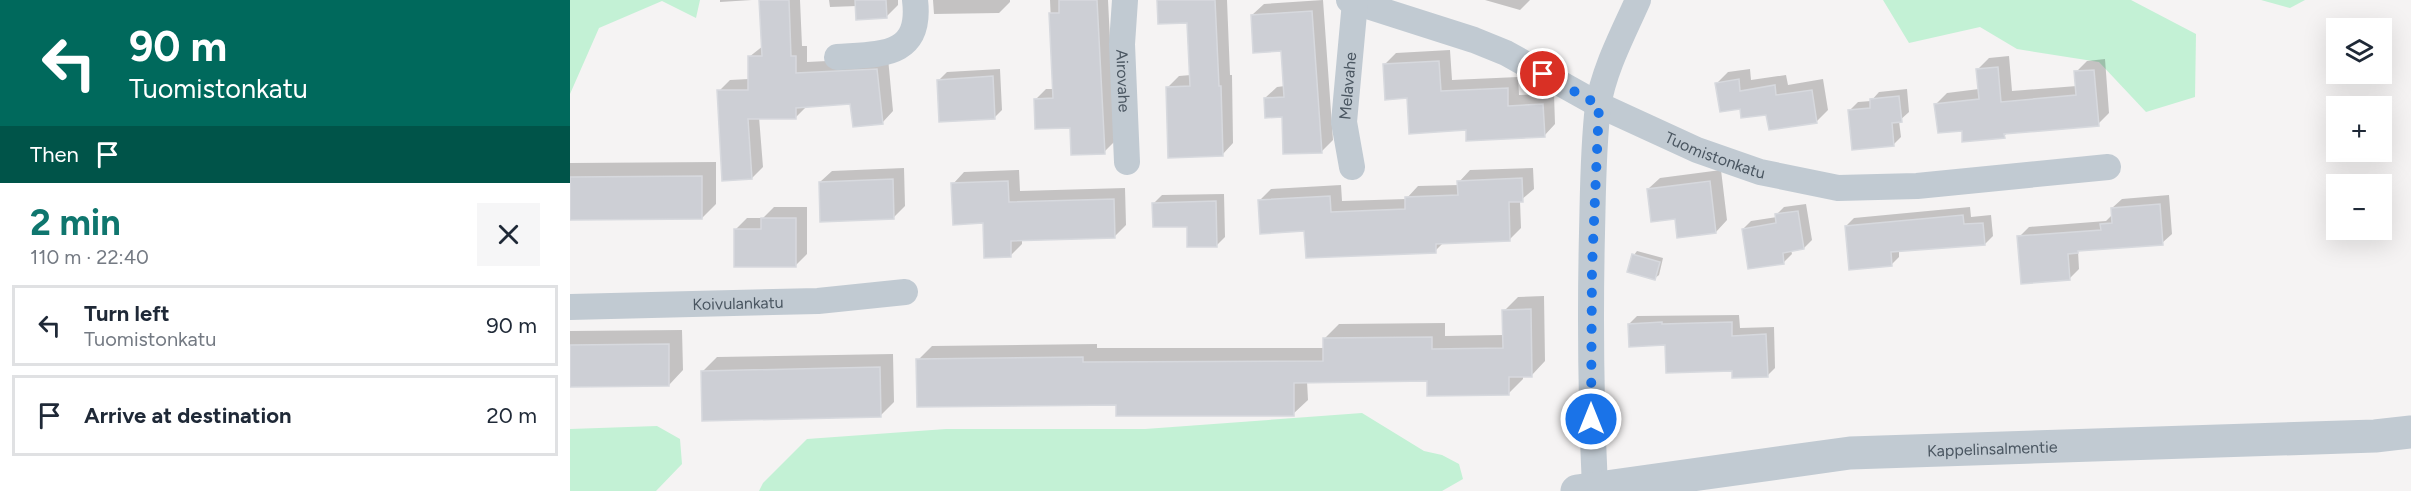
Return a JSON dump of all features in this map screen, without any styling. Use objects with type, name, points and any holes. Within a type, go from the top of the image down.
[{"type":"street","points":[[837,57],[890,53],[910,37],[917,17],[915,0]]},
{"type":"street","name":"Airovahe","points":[[1125,0],[1122,44],[1127,162]]},
{"type":"street","points":[[1586,490],[1591,419],[1591,291],[1594,178],[1599,105],[1609,68],[1638,0]]},
{"type":"street","name":"Tuomistonkatu","points":[[1352,1],[1474,40],[1506,53],[1599,105],[1697,150],[1760,172],[1838,188],[1917,186],[2108,167]]},
{"type":"street","name":"Melavahe","points":[[1352,1],[1344,122],[1352,167]]},
{"type":"street","name":"Koivulankatu","points":[[570,307],[818,302],[905,292]]},
{"type":"street","name":"Kappelinsalmentie","points":[[1586,490],[1850,453],[2375,436],[2411,432]]},
{"type":"green space","points":[[570,0],[700,0],[696,18],[662,1],[599,28],[570,94]]},
{"type":"green space","points":[[1883,0],[2131,0],[2196,34],[2195,97],[2146,112],[2099,62],[2017,49],[1980,27],[1909,43]]},
{"type":"green space","points":[[2261,0],[2305,0],[2290,8]]},
{"type":"green space","points":[[1362,413],[1424,451],[1442,455],[1459,464],[1463,479],[1442,491],[759,491],[763,483],[807,439],[946,429],[1145,429]]},
{"type":"green space","points":[[657,426],[680,439],[682,464],[656,491],[570,491],[570,429]]},
{"type":"building","points":[[759,0],[789,0],[791,56],[796,56],[796,73],[877,69],[883,124],[853,127],[850,104],[796,108],[796,119],[748,119],[752,179],[722,181],[717,90],[748,90],[748,56],[762,56]]},
{"type":"building","points":[[855,0],[886,0],[887,18],[856,20]]},
{"type":"building","points":[[1059,0],[1097,0],[1105,154],[1071,155],[1070,128],[1035,129],[1034,99],[1053,98],[1049,13],[1059,13]]},
{"type":"building","points":[[1157,0],[1215,0],[1223,156],[1168,158],[1166,87],[1190,86],[1187,23],[1158,24]]},
{"type":"building","points":[[1312,11],[1322,153],[1283,154],[1282,117],[1265,118],[1264,98],[1284,97],[1281,51],[1253,53],[1251,15]]},
{"type":"building","points":[[1439,61],[1441,91],[1508,88],[1508,106],[1543,104],[1545,137],[1466,141],[1466,130],[1409,134],[1407,98],[1385,100],[1383,64]]},
{"type":"building","points":[[1998,67],[2001,102],[2076,95],[2074,71],[2094,70],[2099,126],[2004,134],[2005,138],[1962,142],[1962,131],[1938,133],[1934,104],[1979,99],[1976,69]]},
{"type":"building","points":[[993,76],[995,119],[939,122],[937,80]]},
{"type":"building","points":[[1739,79],[1740,91],[1775,85],[1776,95],[1812,90],[1817,123],[1769,130],[1766,115],[1741,118],[1740,109],[1720,112],[1715,83]]},
{"type":"building","points":[[1899,96],[1902,122],[1892,123],[1894,146],[1852,150],[1848,110],[1870,108],[1870,99]]},
{"type":"building","points":[[702,176],[702,219],[570,220],[570,177]]},
{"type":"building","points":[[1522,178],[1523,202],[1509,202],[1510,241],[1436,244],[1436,253],[1306,258],[1304,231],[1260,234],[1258,200],[1330,196],[1331,212],[1405,209],[1405,197],[1458,195],[1457,181]]},
{"type":"building","points":[[893,179],[894,219],[820,222],[819,182]]},
{"type":"building","points":[[1008,181],[1009,202],[1114,199],[1115,238],[1011,241],[1011,257],[984,258],[983,223],[953,225],[951,183]]},
{"type":"building","points":[[1710,181],[1716,233],[1677,238],[1675,219],[1651,222],[1647,189]]},
{"type":"building","points":[[1216,201],[1217,247],[1187,247],[1187,227],[1153,227],[1152,203]]},
{"type":"building","points":[[2160,204],[2163,245],[2078,251],[2078,253],[2068,254],[2070,280],[2021,284],[2017,236],[2101,230],[2100,224],[2112,223],[2111,208]]},
{"type":"building","points":[[1798,211],[1804,249],[1783,253],[1784,264],[1748,269],[1742,229],[1776,223],[1775,214]]},
{"type":"building","points":[[1963,215],[1964,224],[1983,223],[1985,245],[1891,252],[1892,266],[1849,270],[1845,226]]},
{"type":"building","points":[[761,218],[796,218],[796,267],[734,267],[734,229],[761,229]]},
{"type":"building","points":[[1632,254],[1660,262],[1655,280],[1627,272]]},
{"type":"building","points":[[1531,309],[1532,377],[1509,377],[1509,395],[1427,396],[1427,381],[1294,383],[1294,416],[1116,416],[1116,405],[917,407],[916,359],[1083,357],[1083,362],[1323,361],[1323,338],[1432,337],[1432,349],[1503,348],[1502,310]]},
{"type":"building","points":[[1662,322],[1662,324],[1732,322],[1732,336],[1766,334],[1768,377],[1732,378],[1732,371],[1666,373],[1665,345],[1629,347],[1628,324]]},
{"type":"building","points":[[669,344],[669,386],[570,387],[570,345]]},
{"type":"building","points":[[880,367],[881,417],[702,421],[701,371]]},
{"type":"route","points":[[1543,74],[1599,105],[1594,178],[1591,419]]}]
